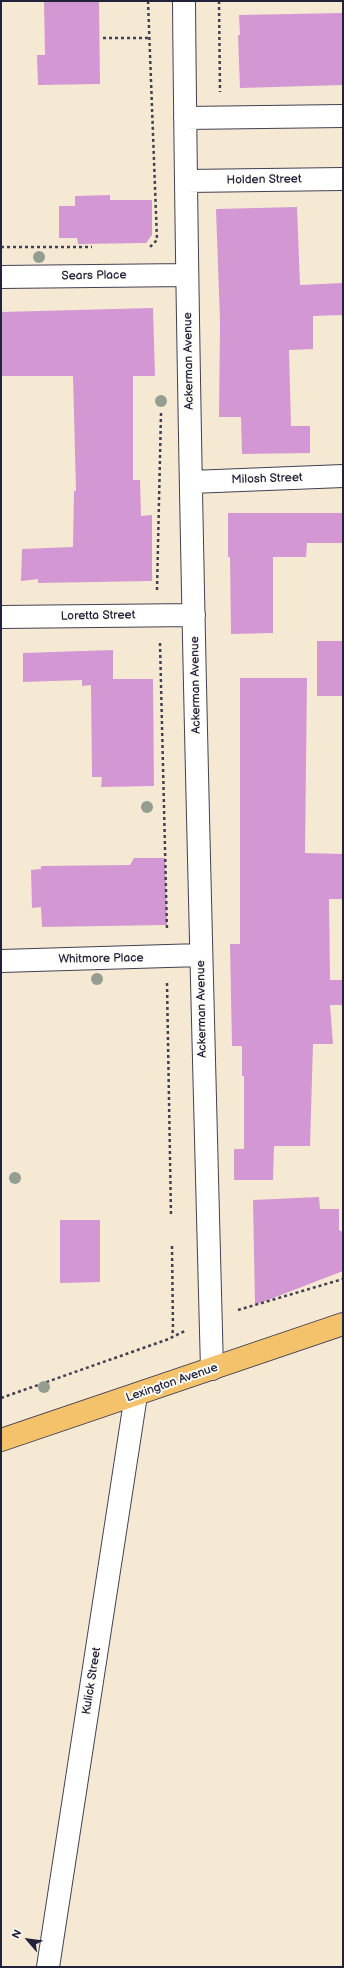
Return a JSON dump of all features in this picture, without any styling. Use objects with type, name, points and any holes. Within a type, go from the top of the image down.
[{"type":"main road","name":"Lexington Avenue","points":[[1,1440],[343,1324]]},
{"type":"street","name":"Ackerman Avenue","points":[[184,1],[191,482],[212,1369]]},
{"type":"street","points":[[185,118],[343,116]]},
{"type":"street","name":"Holden Street","points":[[186,181],[343,179]]},
{"type":"street","name":"Sears Place","points":[[1,277],[187,275]]},
{"type":"street","name":"Milosh Street","points":[[191,482],[343,476]]},
{"type":"street","name":"Loretta Street","points":[[1,617],[194,615]]},
{"type":"street","name":"Whitmore Place","points":[[1,961],[201,955]]},
{"type":"street","name":"Kulick Street","points":[[48,1967],[136,1395]]},
{"type":"path","points":[[142,247],[150,247],[157,240],[148,1]]},
{"type":"path","points":[[103,38],[149,38]]},
{"type":"path","points":[[1,247],[95,247]]},
{"type":"path","points":[[172,1246],[172,1336]]},
{"type":"path","points":[[1,1398],[166,1340],[172,1336],[230,1312],[343,1279]]},
{"type":"building","points":[[99,1],[100,84],[38,85],[37,55],[45,55],[44,2]]},
{"type":"building","points":[[343,13],[343,85],[240,88],[238,35],[240,35],[239,15]]},
{"type":"building","points":[[110,195],[110,200],[152,200],[152,235],[146,243],[78,244],[77,238],[59,238],[59,206],[75,206],[75,196]]},
{"type":"building","points":[[297,207],[300,285],[343,283],[343,315],[313,316],[313,349],[289,350],[291,426],[310,426],[310,453],[242,454],[241,417],[219,417],[220,321],[216,209]]},
{"type":"building","points":[[153,308],[155,376],[133,376],[133,480],[140,480],[141,516],[152,515],[152,581],[38,583],[38,579],[21,581],[22,549],[73,547],[74,491],[76,491],[73,376],[1,376],[1,312]]},
{"type":"building","points":[[228,513],[343,513],[343,543],[307,543],[306,557],[273,557],[273,633],[231,634]]},
{"type":"building","points":[[317,641],[343,641],[343,696],[317,696]]},
{"type":"building","points":[[113,650],[113,679],[153,679],[154,786],[101,787],[102,777],[92,777],[91,685],[82,686],[82,680],[23,682],[23,653]]},
{"type":"building","points":[[240,678],[307,678],[305,853],[343,854],[343,899],[329,899],[330,980],[343,980],[343,1005],[330,1005],[333,1044],[313,1044],[310,1146],[274,1146],[273,1180],[234,1180],[234,1149],[244,1149],[244,1076],[242,1076],[242,1046],[232,1046],[230,944],[240,944]]},
{"type":"building","points":[[134,858],[165,858],[167,925],[42,927],[41,907],[32,908],[31,870],[41,869],[41,866],[130,865]]},
{"type":"building","points":[[319,1197],[320,1209],[339,1209],[339,1230],[343,1232],[343,1271],[255,1305],[253,1200]]},
{"type":"building","points":[[60,1220],[100,1220],[100,1282],[60,1283]]}]
